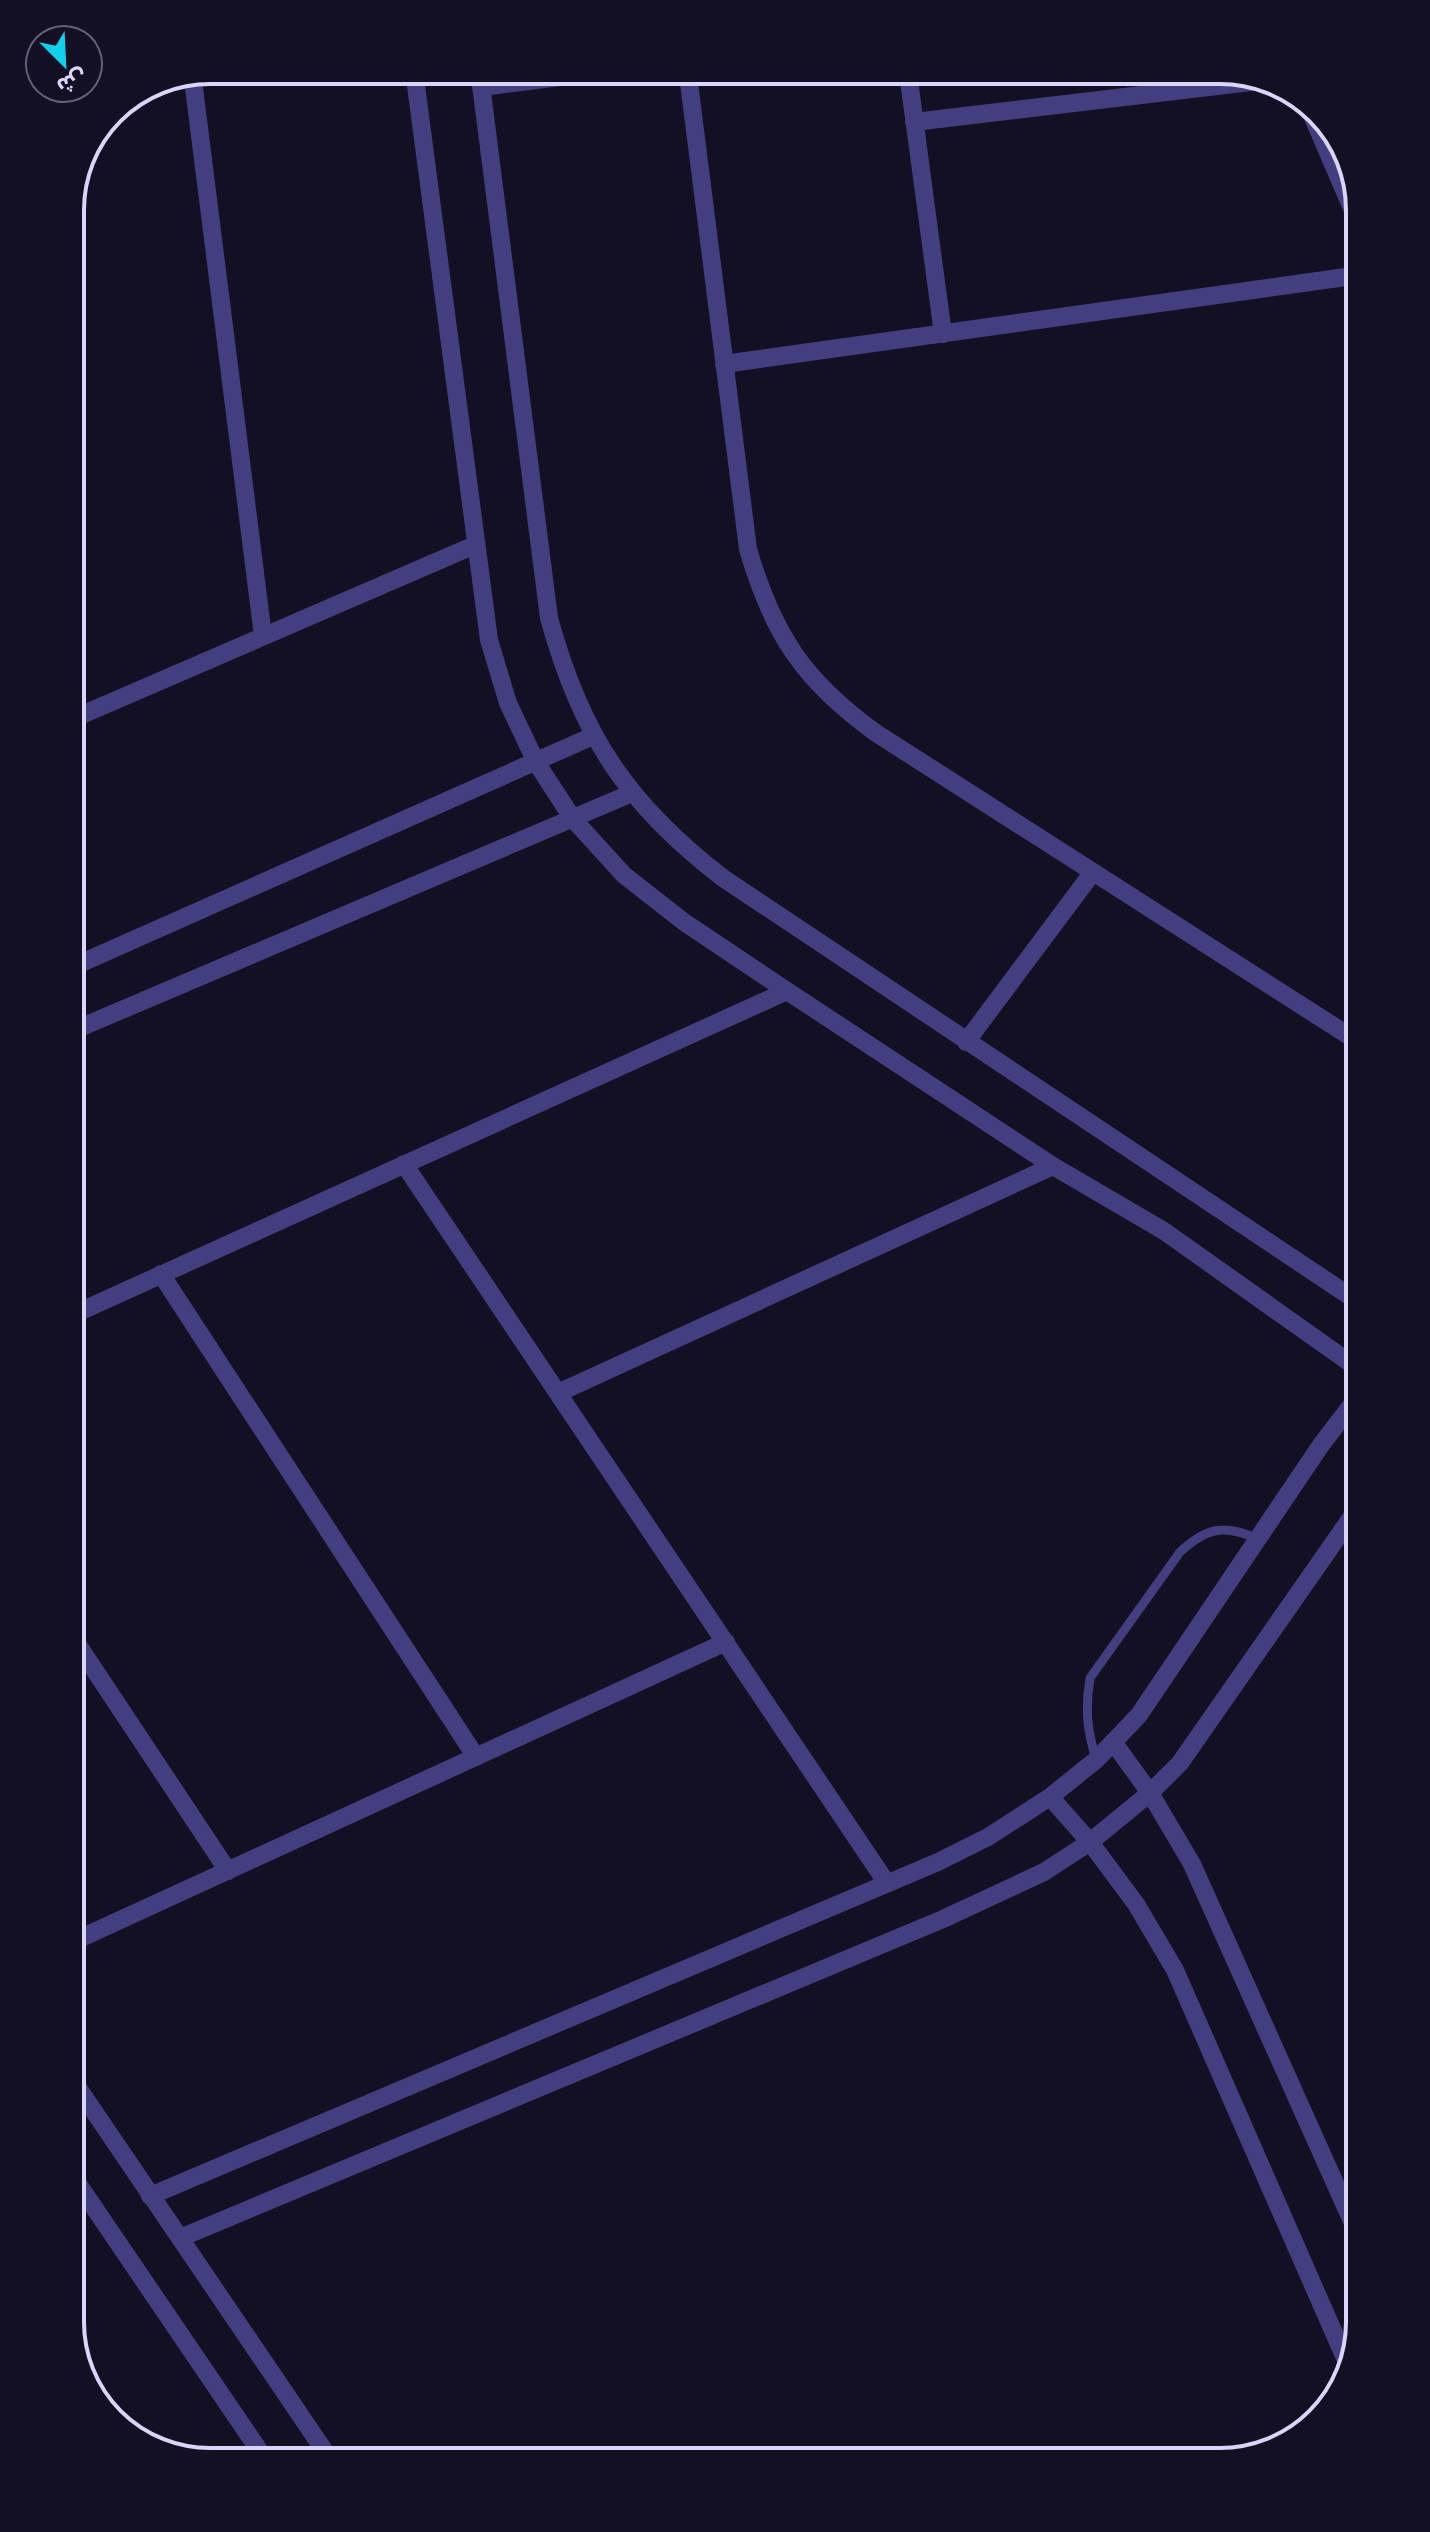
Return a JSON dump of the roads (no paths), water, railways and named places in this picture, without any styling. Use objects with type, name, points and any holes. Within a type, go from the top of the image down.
[{"type":"street","points":[[416,84],[489,640],[508,703],[536,762],[573,819],[624,875],[684,922],[1053,1166],[1164,1231],[1346,1360]]},
{"type":"street","points":[[481,84],[549,618],[562,666],[593,736],[632,793],[684,847],[723,878],[1346,1294]]},
{"type":"street","points":[[689,84],[748,549],[760,591],[775,624],[794,654],[817,684],[856,718],[1346,1034]]},
{"type":"street","points":[[909,84],[943,334]]},
{"type":"street","points":[[914,122],[1230,84]]},
{"type":"street","points":[[194,85],[263,636]]},
{"type":"street","points":[[1319,132],[1344,191]]},
{"type":"street","points":[[724,364],[1346,277]]},
{"type":"street","points":[[84,714],[475,545]]},
{"type":"street","points":[[84,962],[593,736]]},
{"type":"street","points":[[84,1026],[632,793]]},
{"type":"street","points":[[966,1042],[1093,872]]},
{"type":"street","points":[[84,1310],[787,991]]},
{"type":"street","points":[[404,1164],[886,1882]]},
{"type":"street","points":[[558,1393],[1053,1166]]},
{"type":"street","points":[[161,1274],[476,1757]]},
{"type":"street","points":[[150,2196],[938,1862],[988,1837],[1050,1797],[1096,1760],[1139,1715],[1346,1411]]},
{"type":"street","points":[[180,2238],[968,1908],[1044,1872],[1090,1842],[1150,1793],[1180,1763],[1346,1525]]},
{"type":"street","points":[[84,1937],[726,1642]]},
{"type":"street","points":[[84,1654],[228,1871]]},
{"type":"street","points":[[1114,1743],[1150,1793],[1192,1864],[1346,2208]]},
{"type":"street","points":[[1050,1797],[1090,1842],[1136,1904],[1175,1970],[1342,2352]]},
{"type":"street","points":[[84,2097],[322,2448]]},
{"type":"street","points":[[84,2193],[257,2448]]},
{"type":"lane","points":[[1096,1760],[1087,1732],[1085,1703],[1090,1678],[1180,1552],[1196,1537],[1217,1529],[1238,1530],[1258,1539]]}]
